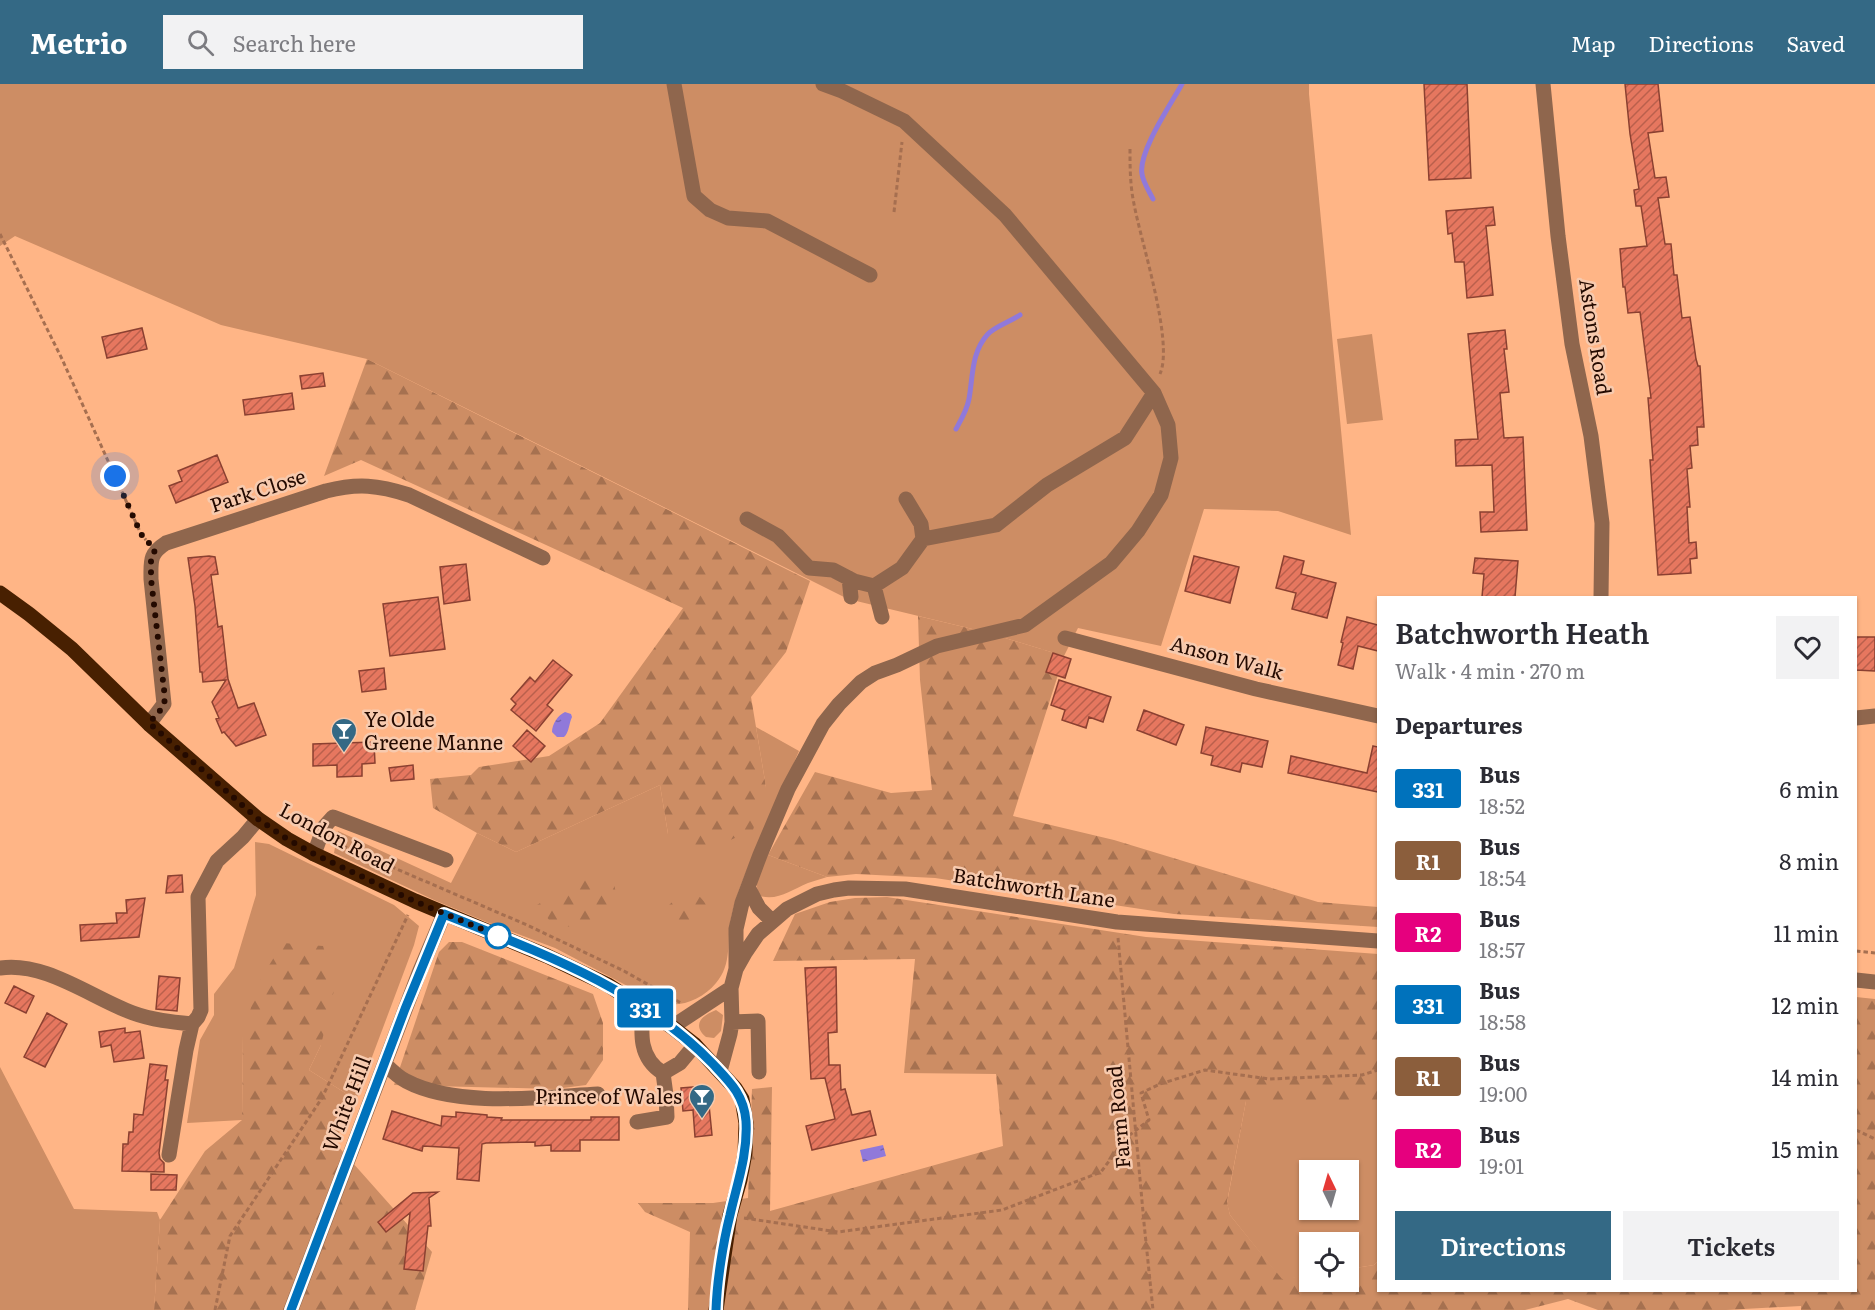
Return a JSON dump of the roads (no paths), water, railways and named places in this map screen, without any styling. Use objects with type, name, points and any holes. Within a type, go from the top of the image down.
[{"type":"main road","name":"London Road","points":[[0,593],[72,649],[149,723],[258,819],[287,839],[314,854],[444,914],[547,956],[608,985],[643,1006],[695,1045],[735,1088],[742,1099],[746,1123],[745,1153],[730,1215],[716,1310]]},
{"type":"street","points":[[674,84],[694,196],[710,210],[728,218],[767,221],[870,274]]},
{"type":"street","points":[[736,969],[736,929],[760,855],[809,747],[839,704],[861,682],[875,673],[937,646],[1025,625],[1111,563],[1138,531],[1161,495],[1170,458],[1167,425],[1151,389],[1005,215],[904,122],[823,84]]},
{"type":"street","name":"Astons Road","points":[[1543,84],[1558,236],[1572,344],[1591,436],[1602,523],[1601,596]]},
{"type":"street","points":[[874,586],[902,568],[924,534],[996,525],[1047,485],[1125,438],[1151,389]]},
{"type":"street","name":"Park Close","points":[[149,723],[162,710],[165,698],[151,579],[151,559],[155,550],[166,543],[326,491],[345,486],[368,485],[409,495],[543,558]]},
{"type":"street","points":[[906,499],[924,534]]},
{"type":"street","points":[[747,519],[778,536],[809,568],[833,570],[874,586]]},
{"type":"street","points":[[849,578],[851,597]]},
{"type":"street","points":[[874,586],[882,617]]},
{"type":"street","name":"Anson Walk","points":[[1065,638],[1256,689],[1377,716]]},
{"type":"street","points":[[1857,718],[1875,716]]},
{"type":"street","points":[[314,854],[324,827],[333,817],[446,860]]},
{"type":"street","points":[[169,1155],[186,1050],[192,1024],[201,1010],[198,897],[217,861],[243,837],[258,819]]},
{"type":"street","points":[[748,887],[759,908],[772,921]]},
{"type":"street","name":"Batchworth Lane","points":[[720,1071],[732,1022],[731,988],[736,969],[758,934],[772,921],[787,909],[817,894],[849,888],[906,889],[1117,922],[1377,941]]},
{"type":"street","name":"White Hill","points":[[291,1310],[384,1064],[444,914]]},
{"type":"street","points":[[5,967],[27,968],[155,1020],[192,1024]]},
{"type":"street","points":[[1857,980],[1875,982]]},
{"type":"street","points":[[672,1027],[731,988]]},
{"type":"street","points":[[643,1006],[641,1034],[645,1054],[654,1068],[663,1073]]},
{"type":"street","points":[[732,1022],[758,1021],[759,1072]]},
{"type":"street","points":[[663,1073],[680,1063],[695,1045]]},
{"type":"street","points":[[384,1064],[404,1080],[421,1088],[445,1094],[482,1098],[598,1094]]},
{"type":"street","points":[[637,1122],[666,1117],[663,1073]]},
{"type":"water","points":[[565,712],[571,714],[572,717],[568,730],[564,737],[557,737],[552,732],[553,726]]},
{"type":"water","points":[[883,1145],[886,1156],[863,1162],[860,1150]]},
{"type":"waterway","points":[[1153,199],[1142,174],[1145,153],[1163,115],[1182,84]]},
{"type":"waterway","points":[[956,429],[968,403],[974,365],[982,341],[994,329],[1020,315]]},
{"type":"place","name":"Ye Olde Greene Manne","points":[[344,754]]},
{"type":"place","name":"Prince of Wales","points":[[702,1120]]}]
